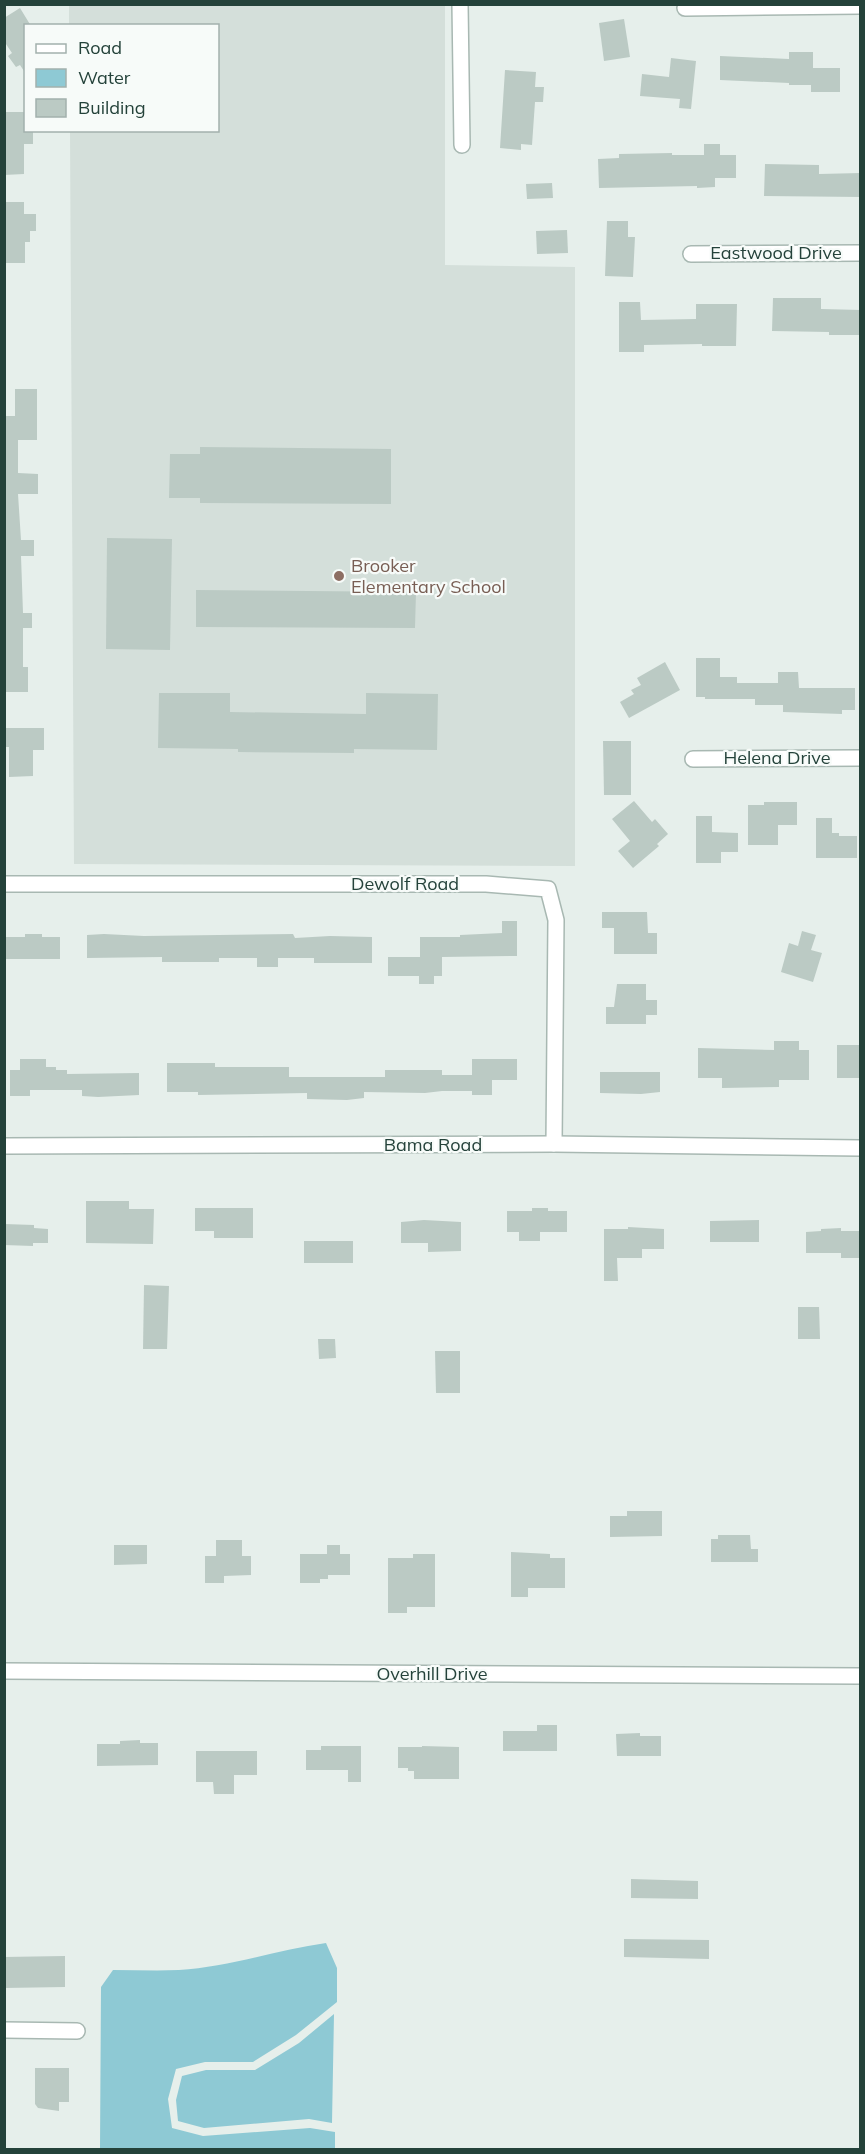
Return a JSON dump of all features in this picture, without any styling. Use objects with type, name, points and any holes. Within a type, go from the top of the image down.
[{"type":"street","points":[[460,4],[462,145]]},
{"type":"street","points":[[685,8],[861,6]]},
{"type":"street","name":"Eastwood Drive","points":[[691,254],[861,253]]},
{"type":"street","name":"Helena Drive","points":[[693,759],[861,758]]},
{"type":"street","name":"Dewolf Road","points":[[4,884],[486,884],[548,889],[556,920],[554,1144]]},
{"type":"street","name":"Bama Road","points":[[4,1146],[554,1144],[861,1148]]},
{"type":"street","name":"Overhill Drive","points":[[4,1671],[861,1676]]},
{"type":"street","points":[[4,2030],[77,2031]]},
{"type":"shaded area","points":[[69,5],[445,5],[445,265],[575,267],[575,866],[74,864],[70,132],[219,132],[219,24],[69,24]]},
{"type":"water","points":[[326,1943],[337,1968],[337,2002],[296,2035],[253,2062],[205,2062],[176,2069],[168,2099],[172,2128],[203,2136],[310,2128],[335,2132],[335,2149],[100,2149],[101,1987],[113,1970],[197,1968]]},
{"type":"water","points":[[334,2014],[332,2123],[309,2119],[204,2128],[178,2121],[176,2100],[182,2076],[206,2070],[255,2070],[299,2043]]},
{"type":"building","points":[[20,8],[30,24],[24,24],[24,71],[20,65],[16,67],[8,56],[12,53],[4,41],[4,18]]},
{"type":"building","points":[[624,19],[630,57],[604,61],[599,23]]},
{"type":"building","points":[[789,52],[813,52],[813,68],[840,68],[840,92],[811,92],[811,85],[720,80],[720,56],[789,59]]},
{"type":"building","points":[[671,58],[696,61],[691,109],[679,108],[680,99],[640,96],[642,74],[669,77]]},
{"type":"building","points":[[505,70],[536,72],[535,87],[544,87],[543,102],[535,102],[532,145],[521,144],[521,150],[500,148]]},
{"type":"building","points":[[4,112],[24,112],[24,132],[33,132],[33,144],[24,144],[24,174],[4,175]]},
{"type":"building","points":[[704,144],[720,144],[720,155],[736,155],[736,178],[715,178],[715,187],[599,188],[598,159],[619,158],[619,154],[704,155]]},
{"type":"building","points":[[765,164],[819,165],[819,174],[861,173],[861,197],[764,196]]},
{"type":"building","points":[[552,183],[553,198],[527,199],[526,184]]},
{"type":"building","points":[[6,202],[24,202],[24,214],[36,214],[36,231],[30,231],[30,242],[25,242],[25,263],[4,263]]},
{"type":"building","points":[[607,221],[628,221],[628,237],[635,237],[633,277],[605,276]]},
{"type":"building","points":[[567,230],[568,253],[537,254],[536,231]]},
{"type":"building","points":[[773,298],[821,298],[821,309],[861,310],[861,335],[772,331]]},
{"type":"building","points":[[619,302],[640,302],[641,320],[696,319],[696,304],[737,304],[736,346],[644,345],[644,352],[619,352]]},
{"type":"building","points":[[15,389],[37,389],[37,440],[18,440],[18,473],[38,474],[38,494],[18,494],[21,540],[34,540],[34,556],[21,556],[23,613],[32,613],[32,628],[23,628],[23,667],[28,667],[28,692],[4,692],[4,416],[15,416]]},
{"type":"building","points":[[200,447],[391,449],[391,504],[200,503],[200,498],[169,498],[170,454],[200,454]]},
{"type":"building","points":[[107,538],[172,539],[170,650],[106,649]]},
{"type":"building","points":[[196,590],[416,592],[415,628],[196,627]]},
{"type":"building","points":[[696,658],[720,658],[720,677],[737,677],[737,683],[778,683],[778,672],[798,672],[799,688],[855,688],[855,710],[842,710],[842,714],[783,712],[783,705],[755,705],[755,699],[696,697]]},
{"type":"building","points":[[665,662],[680,690],[629,718],[620,702],[634,694],[631,690],[641,685],[637,678]]},
{"type":"building","points":[[159,693],[230,693],[230,712],[366,714],[366,693],[438,694],[437,750],[354,749],[354,753],[238,752],[238,749],[158,748]]},
{"type":"building","points":[[4,728],[44,728],[44,750],[33,750],[33,776],[9,777],[9,747],[4,747]]},
{"type":"building","points":[[603,741],[631,741],[631,795],[604,795]]},
{"type":"building","points":[[634,801],[652,822],[655,819],[668,834],[657,844],[659,846],[633,868],[618,851],[630,841],[612,819]]},
{"type":"building","points":[[764,802],[797,802],[797,825],[778,825],[778,845],[748,845],[748,805],[764,805]]},
{"type":"building","points":[[696,816],[712,816],[712,832],[738,833],[738,852],[721,852],[721,863],[696,863]]},
{"type":"building","points":[[816,818],[832,818],[832,833],[839,833],[839,836],[857,836],[857,858],[816,858]]},
{"type":"building","points":[[602,912],[647,912],[648,933],[657,933],[657,954],[614,954],[614,928],[602,928]]},
{"type":"building","points":[[502,921],[517,921],[517,956],[442,957],[442,976],[434,976],[434,984],[419,984],[419,976],[388,976],[388,957],[420,957],[420,937],[460,937],[460,935],[502,933]]},
{"type":"building","points":[[802,931],[816,935],[811,950],[822,953],[813,982],[781,972],[789,943],[798,946]]},
{"type":"building","points":[[25,934],[60,937],[60,959],[4,959],[4,937],[25,937]]},
{"type":"building","points":[[293,934],[295,938],[372,937],[372,963],[314,963],[314,958],[278,958],[278,967],[257,967],[257,958],[219,958],[219,962],[162,962],[162,957],[87,958],[87,935],[144,936]]},
{"type":"building","points":[[617,984],[646,984],[646,1000],[657,1000],[657,1015],[646,1015],[646,1024],[606,1024],[606,1007],[614,1007]]},
{"type":"building","points":[[774,1041],[799,1041],[799,1050],[809,1050],[809,1080],[779,1080],[779,1087],[722,1088],[722,1078],[698,1078],[698,1048],[774,1050]]},
{"type":"building","points":[[837,1045],[861,1045],[861,1078],[837,1078]]},
{"type":"building","points":[[20,1059],[46,1059],[46,1067],[67,1070],[67,1074],[139,1073],[139,1095],[98,1097],[82,1096],[82,1090],[30,1090],[30,1096],[10,1096],[10,1070],[20,1070]]},
{"type":"building","points":[[472,1059],[517,1059],[517,1080],[492,1080],[492,1095],[472,1095],[472,1091],[364,1092],[364,1098],[347,1100],[307,1099],[307,1093],[198,1095],[198,1092],[167,1092],[167,1063],[215,1063],[215,1067],[289,1067],[289,1077],[385,1077],[385,1070],[442,1070],[442,1075],[472,1075]]},
{"type":"building","points":[[600,1072],[660,1072],[660,1092],[600,1093]]},
{"type":"building","points":[[86,1201],[129,1201],[129,1209],[154,1209],[153,1244],[86,1243]]},
{"type":"building","points":[[195,1208],[253,1208],[253,1238],[214,1238],[214,1231],[195,1231]]},
{"type":"building","points":[[532,1208],[567,1211],[567,1232],[540,1232],[540,1241],[519,1241],[519,1232],[507,1232],[507,1211],[532,1211]]},
{"type":"building","points":[[424,1220],[461,1222],[461,1251],[428,1252],[428,1243],[401,1243],[401,1222]]},
{"type":"building","points":[[759,1220],[759,1242],[710,1242],[710,1221]]},
{"type":"building","points":[[4,1224],[34,1225],[34,1228],[48,1229],[48,1243],[33,1243],[33,1246],[4,1245]]},
{"type":"building","points":[[628,1227],[664,1229],[664,1249],[642,1249],[642,1258],[617,1258],[618,1281],[604,1281],[604,1229],[628,1229]]},
{"type":"building","points":[[841,1228],[841,1231],[861,1231],[861,1258],[841,1258],[841,1253],[806,1253],[806,1232]]},
{"type":"building","points":[[304,1241],[353,1241],[353,1263],[304,1263]]},
{"type":"building","points":[[144,1285],[169,1286],[167,1349],[143,1349]]},
{"type":"building","points":[[798,1307],[819,1307],[820,1339],[798,1339]]},
{"type":"building","points":[[318,1339],[335,1339],[336,1358],[319,1359]]},
{"type":"building","points":[[435,1351],[460,1351],[460,1393],[436,1393]]},
{"type":"building","points":[[627,1511],[662,1511],[662,1536],[610,1537],[610,1516],[627,1516]]},
{"type":"building","points":[[718,1535],[750,1535],[751,1549],[758,1549],[758,1562],[711,1562],[711,1539],[718,1539]]},
{"type":"building","points":[[216,1540],[242,1540],[242,1556],[251,1556],[251,1575],[224,1576],[224,1583],[205,1583],[205,1556],[216,1556]]},
{"type":"building","points":[[114,1545],[147,1545],[147,1564],[114,1565]]},
{"type":"building","points":[[327,1545],[340,1545],[340,1554],[350,1554],[350,1575],[328,1575],[328,1579],[320,1579],[320,1583],[300,1583],[300,1554],[327,1554]]},
{"type":"building","points":[[511,1552],[550,1554],[550,1558],[565,1558],[565,1588],[528,1588],[528,1597],[511,1597]]},
{"type":"building","points":[[413,1554],[435,1554],[435,1607],[407,1607],[407,1613],[388,1613],[388,1558],[413,1558]]},
{"type":"building","points":[[537,1725],[557,1725],[557,1751],[503,1751],[503,1731],[537,1731]]},
{"type":"building","points":[[640,1733],[640,1736],[661,1736],[661,1756],[617,1756],[616,1734]]},
{"type":"building","points":[[140,1740],[140,1743],[158,1743],[158,1765],[97,1766],[97,1744],[120,1744],[120,1741]]},
{"type":"building","points":[[321,1746],[361,1746],[361,1782],[348,1782],[348,1770],[306,1770],[306,1750],[321,1750]]},
{"type":"building","points":[[398,1747],[459,1747],[459,1779],[414,1779],[414,1771],[408,1771],[408,1768],[398,1768]]},
{"type":"building","points":[[196,1751],[257,1751],[257,1775],[234,1775],[234,1794],[214,1794],[213,1782],[196,1782]]},
{"type":"building","points":[[631,1879],[698,1881],[698,1899],[631,1898]]},
{"type":"building","points":[[624,1939],[709,1940],[709,1959],[624,1957]]},
{"type":"building","points":[[65,1956],[65,1987],[4,1988],[4,1957]]},
{"type":"building","points":[[35,2068],[69,2068],[69,2102],[59,2102],[59,2111],[38,2108],[35,2104]]},
{"type":"place","name":"Brooker Elementary School","points":[[339,576]]}]
